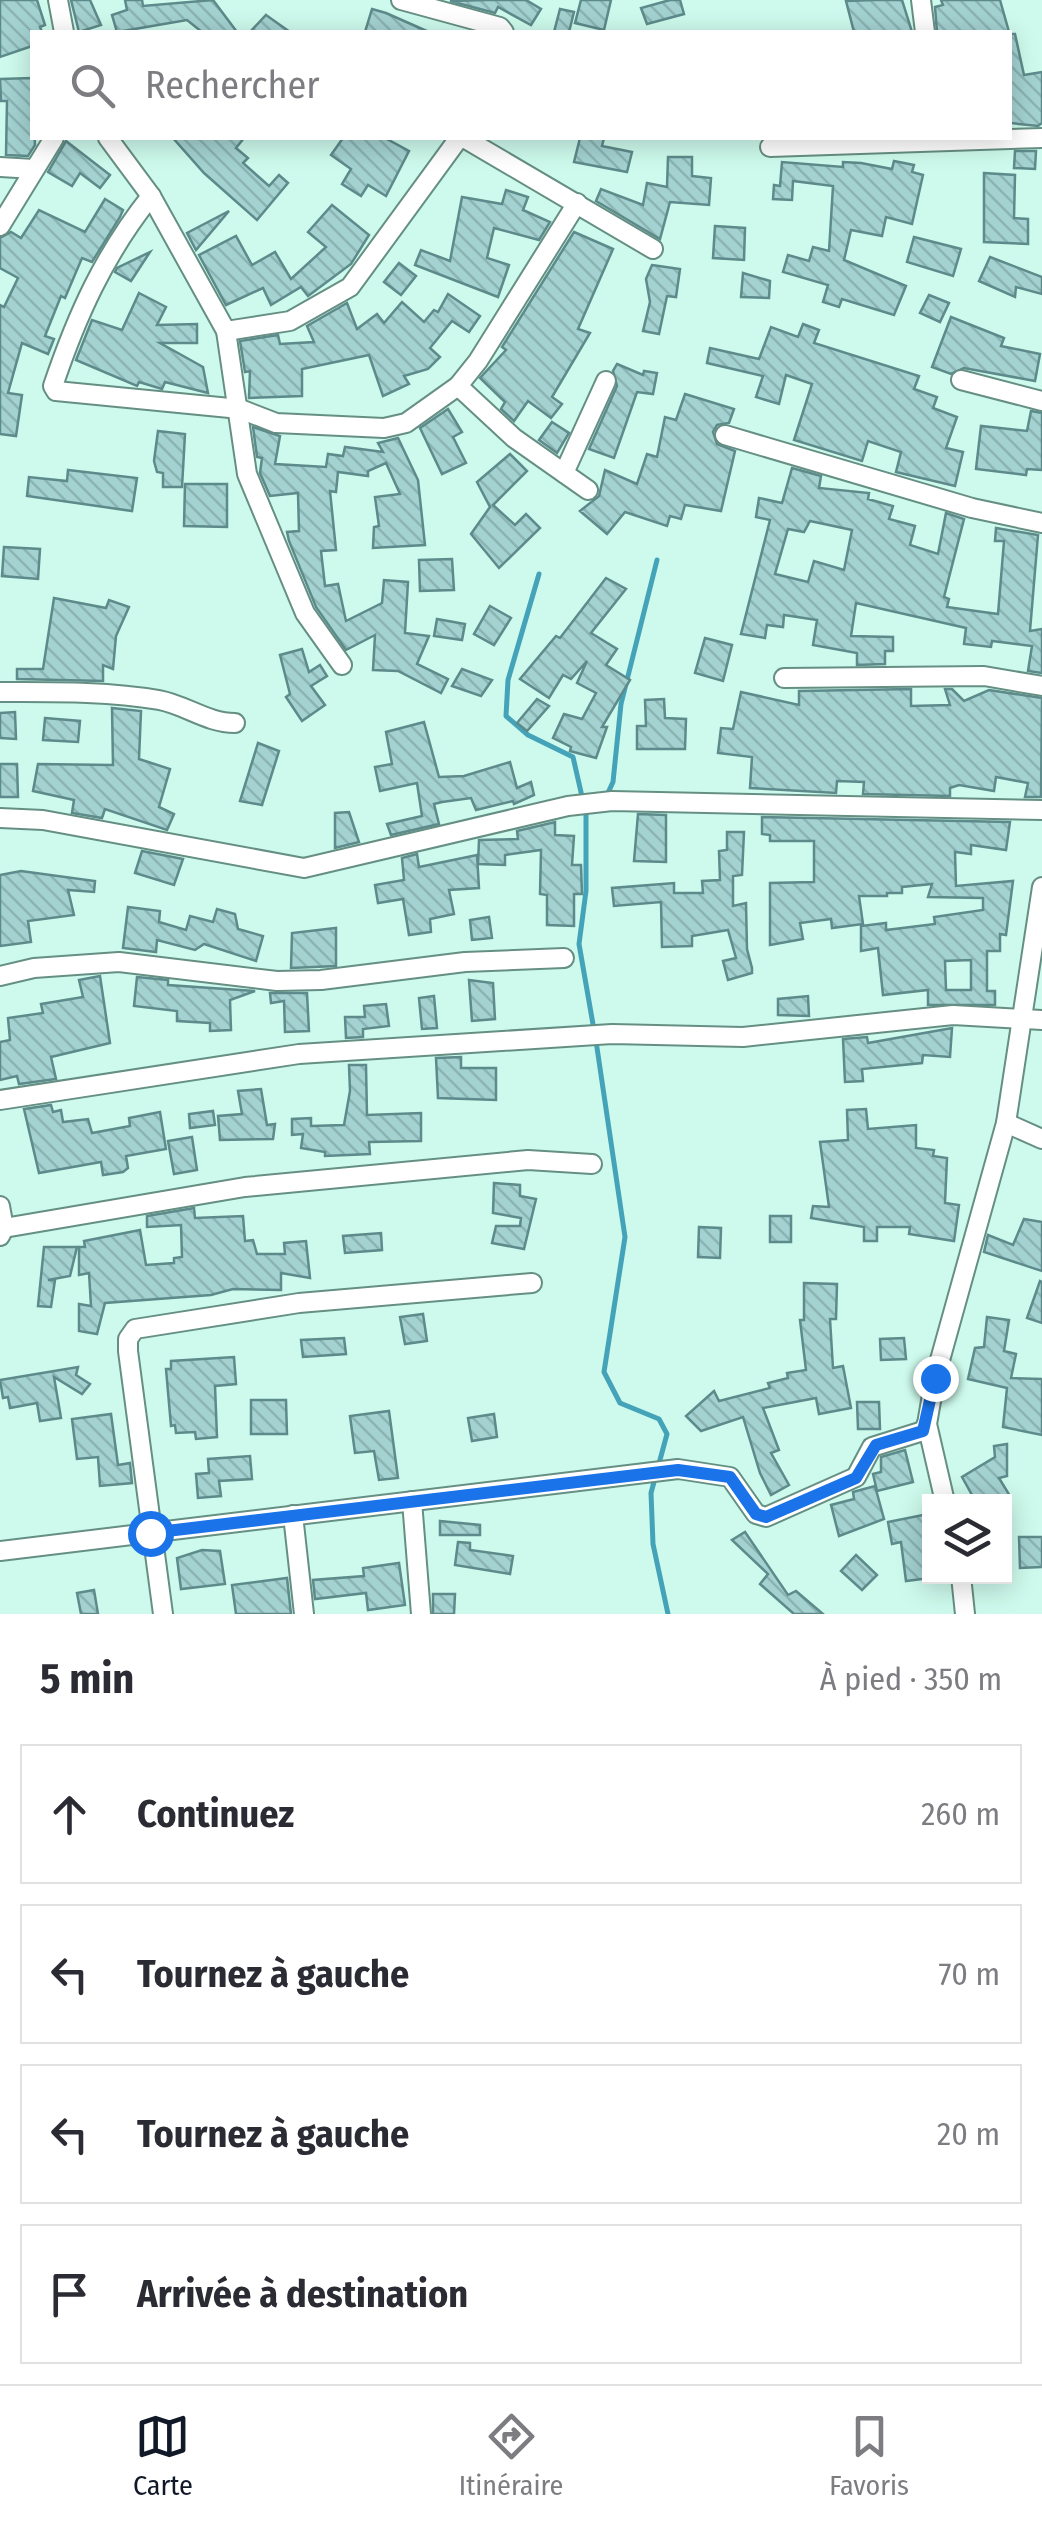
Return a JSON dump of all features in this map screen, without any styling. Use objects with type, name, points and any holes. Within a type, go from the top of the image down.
[{"type":"street","points":[[58,0],[64,30]]},
{"type":"street","points":[[400,0],[502,30]]},
{"type":"street","points":[[922,0],[925,30]]},
{"type":"street","points":[[1012,138],[1042,138]]},
{"type":"street","points":[[0,226],[53,140]]},
{"type":"street","points":[[109,140],[151,196],[226,331],[247,474],[304,613],[342,665]]},
{"type":"street","points":[[226,331],[290,321],[350,287],[460,140]]},
{"type":"street","points":[[466,140],[654,248]]},
{"type":"street","points":[[770,147],[914,140]]},
{"type":"street","points":[[0,168],[34,169]]},
{"type":"street","points":[[151,196],[112,248],[81,306],[52,386],[68,394],[240,410],[276,423],[384,428],[406,423],[458,386],[518,302],[577,203]]},
{"type":"street","points":[[961,380],[1042,401]]},
{"type":"street","points":[[564,473],[606,381]]},
{"type":"street","points":[[458,386],[514,438],[588,490]]},
{"type":"street","points":[[725,435],[972,508],[1042,523]]},
{"type":"street","points":[[784,678],[984,676],[1042,686]]},
{"type":"street","points":[[0,692],[142,698],[173,703],[213,721],[234,722]]},
{"type":"street","points":[[0,818],[60,823],[304,868],[568,806],[612,800],[1042,810]]},
{"type":"street","points":[[943,1494],[928,1424],[935,1378],[1006,1122],[1042,887]]},
{"type":"street","points":[[0,976],[34,968],[119,962],[277,981],[321,980],[484,960],[564,958]]},
{"type":"street","points":[[0,1100],[299,1054],[612,1034],[743,1036],[953,1015],[1042,1020]]},
{"type":"street","points":[[1006,1122],[1042,1139]]},
{"type":"street","points":[[0,1206],[2,1232],[244,1187],[528,1160],[592,1164]]},
{"type":"street","points":[[163,1614],[128,1351],[128,1339],[136,1329],[299,1303],[532,1283]]},
{"type":"street","points":[[0,1551],[678,1470],[730,1477],[756,1514],[766,1517],[856,1478],[872,1447],[923,1431],[928,1424]]},
{"type":"street","points":[[412,1501],[421,1614]]},
{"type":"street","points":[[293,1515],[304,1614]]},
{"type":"street","points":[[963,1584],[965,1614]]},
{"type":"building","points":[[0,0],[37,0],[45,25],[41,30],[30,30],[30,47],[0,57]]},
{"type":"building","points":[[71,0],[90,0],[101,25],[78,30]]},
{"type":"building","points":[[125,0],[142,0],[143,6],[213,0],[236,30],[200,30],[187,20],[116,30],[112,15],[127,10]]},
{"type":"building","points":[[526,0],[541,9],[531,25],[498,7],[495,13],[450,1]]},
{"type":"building","points":[[581,0],[611,0],[604,30],[575,23]]},
{"type":"building","points":[[680,0],[684,14],[647,24],[641,8]]},
{"type":"building","points":[[902,0],[911,30],[853,30],[846,1]]},
{"type":"building","points":[[941,0],[1000,0],[1008,30],[937,30],[935,7],[943,5]]},
{"type":"building","points":[[372,9],[424,30],[366,30]]},
{"type":"building","points":[[560,9],[574,12],[570,30],[555,30]]},
{"type":"building","points":[[266,15],[287,30],[252,30]]},
{"type":"building","points":[[1012,34],[1024,75],[1042,72],[1042,123],[1012,123]]},
{"type":"building","points":[[30,78],[30,140],[35,140],[35,145],[28,156],[6,155],[7,101],[1,101],[0,79]]},
{"type":"building","points":[[175,140],[242,140],[236,148],[248,158],[243,163],[269,186],[279,175],[288,183],[257,220],[204,173]]},
{"type":"building","points":[[342,140],[389,140],[409,151],[386,196],[368,185],[361,196],[342,184],[351,169],[331,155]]},
{"type":"building","points":[[580,140],[604,140],[602,146],[632,152],[627,172],[574,162]]},
{"type":"building","points":[[66,141],[110,175],[100,188],[80,173],[72,186],[48,172]]},
{"type":"building","points":[[1015,151],[1036,151],[1035,169],[1014,168]]},
{"type":"building","points":[[668,157],[692,157],[692,176],[711,178],[709,205],[670,202],[660,239],[596,201],[601,189],[643,205],[647,183],[667,187]]},
{"type":"building","points":[[894,161],[914,165],[912,172],[923,175],[912,224],[886,217],[882,236],[851,230],[844,260],[906,286],[894,315],[842,299],[839,307],[823,302],[828,285],[783,272],[788,255],[809,261],[813,247],[829,251],[833,186],[793,181],[792,200],[773,199],[774,185],[780,186],[782,162],[843,167],[843,162],[861,163],[892,169]]},
{"type":"building","points":[[984,173],[1015,175],[1014,218],[1028,219],[1028,244],[984,242]]},
{"type":"building","points":[[506,190],[528,197],[523,210],[550,222],[539,240],[494,228],[487,258],[509,265],[498,297],[415,265],[421,250],[450,261],[462,197],[502,204]]},
{"type":"building","points":[[105,199],[123,210],[120,217],[92,262],[82,258],[65,298],[61,296],[45,336],[54,339],[48,354],[22,343],[8,393],[22,395],[16,436],[0,434],[0,305],[4,307],[18,278],[0,268],[0,238],[11,232],[21,238],[39,210],[85,232]]},
{"type":"building","points":[[332,205],[369,235],[351,264],[308,296],[301,287],[271,305],[263,288],[226,305],[199,255],[236,236],[252,265],[275,252],[291,279],[326,247],[308,232]]},
{"type":"building","points":[[229,211],[196,250],[187,233]]},
{"type":"building","points":[[715,226],[745,228],[744,260],[713,258]]},
{"type":"building","points":[[574,232],[613,249],[578,329],[590,333],[552,397],[562,404],[551,418],[528,401],[514,421],[501,409],[505,402],[480,378],[506,350],[502,347]]},
{"type":"building","points":[[914,237],[961,249],[953,276],[907,262]]},
{"type":"building","points":[[150,252],[131,281],[115,272],[117,268]]},
{"type":"building","points":[[990,257],[1042,277],[1042,294],[1016,287],[1015,297],[979,281]]},
{"type":"building","points":[[399,263],[416,276],[401,295],[384,282]]},
{"type":"building","points":[[652,265],[680,269],[676,297],[667,296],[659,334],[643,331],[650,302],[646,279]]},
{"type":"building","points":[[743,273],[770,281],[769,298],[741,297]]},
{"type":"building","points":[[139,293],[166,307],[157,325],[197,324],[197,343],[160,343],[203,367],[208,393],[165,382],[162,389],[139,382],[137,386],[76,360],[92,320],[122,330]]},
{"type":"building","points":[[448,294],[480,316],[469,332],[452,321],[430,348],[440,357],[428,369],[404,376],[409,384],[383,396],[369,355],[302,369],[302,396],[249,398],[250,371],[245,372],[240,341],[278,335],[280,344],[314,342],[307,326],[347,303],[357,329],[377,314],[384,323],[402,302],[424,322],[434,310],[438,312]]},
{"type":"building","points":[[929,295],[949,303],[940,322],[920,313]]},
{"type":"building","points":[[951,317],[1004,338],[1001,346],[1040,354],[1035,381],[964,368],[951,374],[932,367]]},
{"type":"building","points":[[803,324],[819,330],[814,343],[919,376],[914,389],[937,397],[933,408],[957,417],[946,448],[963,452],[955,486],[896,472],[901,452],[868,441],[862,461],[794,440],[812,384],[786,375],[779,404],[756,397],[763,376],[707,363],[710,348],[759,359],[771,327],[798,337]]},
{"type":"building","points":[[617,364],[643,375],[644,371],[657,373],[653,394],[637,392],[614,458],[589,449],[617,386],[613,371]]},
{"type":"building","points":[[685,394],[734,409],[729,423],[717,425],[713,432],[717,444],[735,451],[721,511],[685,505],[681,519],[670,516],[667,526],[625,512],[607,534],[580,511],[599,496],[605,470],[637,484],[647,454],[657,457],[665,417],[676,420]]},
{"type":"building","points":[[448,409],[462,432],[453,437],[466,463],[442,474],[420,428]]},
{"type":"building","points":[[1031,411],[1042,413],[1042,470],[1027,469],[1026,475],[976,469],[981,426],[1027,431]]},
{"type":"building","points":[[552,422],[569,433],[557,453],[539,440]]},
{"type":"building","points":[[253,427],[280,436],[275,464],[326,467],[328,454],[343,456],[345,447],[383,452],[378,443],[398,438],[418,480],[425,545],[373,548],[374,527],[379,526],[375,497],[400,494],[386,463],[368,471],[368,476],[338,472],[336,492],[330,491],[336,550],[321,551],[325,586],[338,584],[346,621],[382,603],[384,580],[408,582],[405,633],[429,636],[417,664],[448,679],[441,693],[398,671],[373,670],[375,635],[346,650],[316,607],[289,541],[287,532],[299,531],[298,493],[270,496],[260,473],[262,458],[257,457]]},
{"type":"building","points":[[158,431],[185,434],[182,487],[163,487],[163,473],[157,472],[154,461]]},
{"type":"building","points":[[510,454],[527,471],[493,505],[515,525],[526,514],[540,528],[499,568],[471,534],[490,507],[477,482]]},
{"type":"building","points":[[792,468],[821,476],[819,488],[869,493],[868,499],[893,506],[889,519],[915,526],[910,545],[938,554],[946,513],[964,519],[944,597],[949,599],[947,607],[998,614],[1004,541],[995,541],[996,528],[1038,535],[1030,631],[1042,629],[1042,673],[1028,671],[1032,646],[992,641],[991,647],[964,644],[966,628],[856,603],[851,636],[893,637],[893,651],[885,651],[885,664],[857,665],[857,653],[813,645],[817,620],[784,615],[783,627],[767,625],[765,638],[741,634],[770,520],[756,517],[759,498],[782,503]],"holes":[[[810,521],[852,530],[844,570],[814,561],[808,582],[775,574],[788,529],[804,532]]]},
{"type":"building","points":[[68,470],[137,478],[132,511],[27,496],[29,477],[67,481]]},
{"type":"building","points":[[185,484],[227,484],[227,527],[184,526]]},
{"type":"building","points":[[4,547],[40,549],[38,579],[2,576]]},
{"type":"building","points":[[452,559],[454,590],[420,591],[419,560]]},
{"type":"building","points":[[606,578],[626,589],[591,633],[617,649],[606,665],[630,680],[602,727],[607,727],[596,758],[570,751],[571,747],[553,738],[564,714],[582,719],[596,693],[577,683],[587,661],[571,679],[563,675],[549,698],[520,679],[556,636],[560,638]]},
{"type":"building","points":[[54,598],[106,608],[109,600],[129,607],[116,636],[113,669],[103,665],[103,681],[17,679],[17,669],[43,669]]},
{"type":"building","points":[[490,606],[511,618],[494,645],[474,634]]},
{"type":"building","points":[[437,619],[465,624],[462,640],[434,636]]},
{"type":"building","points":[[705,638],[732,645],[723,681],[695,673]]},
{"type":"building","points":[[302,649],[309,672],[320,665],[327,676],[311,686],[325,705],[302,721],[286,697],[290,694],[280,655]]},
{"type":"building","points":[[462,669],[492,680],[481,696],[452,686]]},
{"type":"building","points":[[911,689],[911,706],[950,705],[945,689],[952,689],[964,701],[989,690],[1042,698],[1041,797],[1025,797],[1028,783],[996,777],[994,791],[959,785],[950,788],[950,796],[863,794],[864,782],[837,781],[836,793],[750,788],[752,757],[718,753],[721,728],[733,729],[741,692],[799,705],[799,691]]},
{"type":"building","points":[[537,699],[549,706],[527,731],[517,723]]},
{"type":"building","points":[[664,699],[665,718],[686,719],[685,749],[637,749],[637,726],[646,726],[645,700]]},
{"type":"building","points":[[112,708],[141,711],[139,759],[170,769],[159,807],[174,814],[167,830],[105,809],[102,818],[72,813],[74,800],[33,791],[38,764],[113,765]]},
{"type":"building","points":[[15,712],[16,739],[0,738],[0,713]]},
{"type":"building","points":[[45,718],[80,721],[78,742],[43,740]]},
{"type":"building","points":[[424,722],[439,777],[464,776],[510,762],[517,788],[531,782],[534,795],[514,804],[513,801],[476,810],[471,798],[434,804],[439,824],[391,835],[387,824],[422,816],[417,783],[380,791],[375,767],[392,764],[386,732]]},
{"type":"building","points":[[258,743],[279,751],[262,805],[240,801]]},
{"type":"building","points":[[0,764],[17,764],[18,797],[0,797]]},
{"type":"building","points":[[349,812],[359,842],[335,848],[335,813]]},
{"type":"building","points":[[638,814],[666,815],[666,862],[634,861]]},
{"type":"building","points":[[762,817],[1010,822],[1006,850],[971,845],[971,854],[955,852],[956,886],[1013,881],[1006,935],[1000,934],[1000,951],[987,951],[987,991],[995,991],[995,1005],[928,1005],[928,990],[883,995],[878,948],[861,951],[861,926],[886,923],[886,930],[935,924],[934,917],[983,910],[983,898],[928,897],[932,884],[902,887],[902,893],[887,896],[859,896],[863,924],[832,928],[831,919],[800,923],[803,939],[770,945],[770,883],[814,882],[814,841],[770,841],[770,835],[762,834]],"holes":[[[971,960],[971,990],[946,990],[945,961]]]},
{"type":"building","points":[[555,822],[555,835],[574,836],[572,865],[581,865],[582,894],[574,894],[574,926],[547,925],[547,895],[540,894],[541,850],[505,855],[505,865],[478,864],[479,840],[518,839],[517,831]]},
{"type":"building","points":[[727,832],[744,832],[742,875],[733,876],[733,906],[746,903],[747,949],[752,968],[752,973],[728,980],[723,961],[736,958],[728,930],[692,936],[692,946],[662,947],[661,902],[614,906],[612,888],[674,883],[674,893],[703,893],[702,881],[720,880],[719,851],[727,850]]},
{"type":"building","points":[[142,851],[183,859],[174,885],[135,873]]},
{"type":"building","points":[[417,854],[419,867],[477,855],[479,888],[449,890],[454,914],[430,919],[431,932],[409,935],[403,899],[378,903],[375,885],[404,880],[402,858]]},
{"type":"building","points":[[21,871],[95,881],[94,892],[68,890],[74,915],[28,921],[31,942],[0,946],[0,875]]},
{"type":"building","points":[[128,907],[160,911],[159,922],[186,930],[190,916],[213,922],[217,909],[235,914],[238,929],[263,936],[256,961],[204,944],[195,950],[157,940],[156,952],[123,948]]},
{"type":"building","points":[[489,917],[492,938],[472,940],[470,920]]},
{"type":"building","points":[[336,928],[336,966],[291,968],[292,933]]},
{"type":"building","points":[[100,976],[110,1043],[51,1057],[56,1079],[19,1084],[17,1076],[0,1080],[0,1042],[10,1040],[8,1018],[43,1013],[41,1004],[83,997],[79,980]]},
{"type":"building","points":[[137,977],[168,980],[168,985],[255,991],[230,1000],[231,1030],[210,1031],[210,1023],[177,1021],[177,1011],[134,1006]]},
{"type":"building","points":[[469,980],[493,983],[495,1019],[472,1021]]},
{"type":"building","points":[[270,993],[307,993],[309,1031],[285,1032],[284,1001],[271,1003]]},
{"type":"building","points":[[434,996],[437,1028],[422,1029],[419,998]]},
{"type":"building","points":[[808,996],[809,1016],[778,1015],[778,999]]},
{"type":"building","points":[[386,1004],[389,1026],[363,1029],[363,1037],[346,1038],[345,1017],[365,1017],[364,1006]]},
{"type":"building","points":[[952,1028],[950,1057],[923,1055],[922,1063],[862,1069],[863,1081],[845,1082],[843,1039],[867,1037],[868,1043]]},
{"type":"building","points":[[461,1057],[461,1068],[496,1068],[496,1100],[438,1098],[436,1058]]},
{"type":"building","points":[[349,1065],[366,1065],[367,1115],[421,1113],[421,1141],[369,1142],[370,1154],[325,1156],[325,1152],[301,1148],[303,1134],[292,1135],[292,1119],[311,1118],[311,1126],[344,1125],[350,1091]]},
{"type":"building","points":[[261,1089],[267,1125],[275,1124],[273,1139],[220,1140],[218,1116],[242,1114],[238,1091]]},
{"type":"building","points":[[51,1105],[53,1112],[61,1110],[63,1122],[88,1119],[92,1133],[130,1126],[129,1118],[160,1112],[166,1149],[126,1156],[128,1168],[123,1172],[103,1175],[101,1162],[39,1173],[24,1109]]},
{"type":"building","points":[[866,1109],[868,1129],[916,1125],[916,1148],[934,1150],[933,1156],[947,1158],[945,1203],[959,1205],[954,1241],[909,1234],[910,1227],[877,1227],[877,1241],[864,1241],[864,1227],[811,1218],[813,1206],[829,1207],[820,1142],[848,1140],[847,1110]]},
{"type":"building","points":[[213,1111],[215,1125],[190,1128],[189,1114]]},
{"type":"building","points":[[192,1137],[197,1170],[174,1174],[168,1141]]},
{"type":"building","points":[[494,1183],[520,1185],[520,1196],[536,1199],[524,1249],[492,1243],[496,1226],[520,1226],[521,1218],[493,1213]]},
{"type":"building","points":[[194,1208],[195,1218],[243,1216],[245,1241],[253,1240],[257,1254],[285,1254],[284,1243],[306,1241],[310,1278],[281,1273],[281,1290],[233,1289],[211,1295],[105,1303],[97,1334],[79,1331],[79,1304],[91,1306],[89,1273],[79,1275],[79,1247],[85,1247],[84,1241],[140,1230],[146,1265],[174,1263],[174,1258],[182,1257],[181,1225],[147,1227],[147,1216]]},
{"type":"building","points":[[770,1216],[791,1216],[791,1242],[770,1242]]},
{"type":"building","points":[[1024,1219],[1042,1222],[1042,1271],[984,1252],[988,1235],[1013,1245]]},
{"type":"building","points":[[699,1227],[721,1228],[720,1258],[698,1257]]},
{"type":"building","points":[[381,1233],[382,1250],[345,1253],[343,1236]]},
{"type":"building","points":[[44,1247],[77,1247],[70,1276],[48,1280],[55,1280],[51,1307],[38,1306]]},
{"type":"building","points":[[1042,1282],[1042,1323],[1027,1318]]},
{"type":"building","points":[[804,1283],[837,1284],[836,1319],[830,1319],[833,1368],[843,1366],[851,1408],[819,1414],[816,1398],[763,1408],[779,1450],[771,1453],[789,1485],[771,1495],[743,1417],[701,1431],[686,1416],[714,1391],[719,1401],[770,1388],[768,1383],[788,1378],[787,1373],[806,1370],[800,1320],[804,1320]]},
{"type":"building","points":[[423,1314],[427,1341],[405,1344],[400,1317]]},
{"type":"building","points":[[987,1317],[1009,1320],[1004,1351],[1016,1354],[1011,1378],[1042,1379],[1042,1435],[1003,1427],[1007,1388],[968,1379],[975,1348],[984,1347]]},
{"type":"building","points":[[344,1338],[346,1354],[303,1357],[301,1340]]},
{"type":"building","points":[[904,1338],[906,1359],[881,1360],[880,1339]]},
{"type":"building","points":[[234,1357],[236,1384],[215,1386],[217,1437],[196,1439],[195,1432],[176,1433],[175,1425],[171,1426],[166,1369],[171,1369],[171,1361]]},
{"type":"building","points":[[78,1367],[76,1375],[90,1384],[82,1394],[54,1377],[61,1418],[40,1421],[37,1403],[10,1408],[8,1397],[3,1398],[0,1380]]},
{"type":"building","points":[[251,1400],[286,1400],[287,1434],[251,1434]]},
{"type":"building","points":[[857,1402],[879,1402],[880,1429],[858,1429]]},
{"type":"building","points":[[389,1411],[398,1478],[379,1480],[374,1451],[355,1453],[350,1416]]},
{"type":"building","points":[[111,1414],[118,1465],[130,1463],[132,1483],[100,1486],[98,1457],[77,1459],[72,1419]]},
{"type":"building","points":[[494,1414],[497,1437],[472,1441],[468,1418]]},
{"type":"building","points":[[1007,1444],[1007,1476],[999,1478],[1009,1494],[972,1494],[962,1477],[995,1457],[994,1446]]},
{"type":"building","points":[[905,1450],[913,1482],[877,1491],[873,1474],[881,1472],[881,1457]]},
{"type":"building","points":[[250,1456],[252,1479],[219,1481],[221,1496],[198,1498],[196,1474],[209,1473],[208,1459]]},
{"type":"building","points":[[875,1486],[884,1519],[839,1536],[831,1505],[854,1499],[853,1492]]},
{"type":"building","points":[[922,1515],[922,1579],[906,1581],[901,1542],[892,1544],[888,1522]]},
{"type":"building","points":[[440,1521],[480,1525],[480,1535],[440,1535]]},
{"type":"building","points":[[745,1532],[788,1595],[796,1591],[823,1614],[794,1614],[760,1584],[768,1574],[732,1540]]},
{"type":"building","points":[[1019,1537],[1042,1537],[1042,1567],[1020,1568]]},
{"type":"building","points":[[458,1542],[470,1543],[470,1550],[513,1556],[510,1574],[455,1565]]},
{"type":"building","points":[[202,1550],[220,1551],[225,1584],[181,1589],[177,1558]]},
{"type":"building","points":[[856,1555],[877,1575],[862,1590],[841,1571]]},
{"type":"building","points":[[399,1563],[405,1605],[368,1610],[366,1593],[315,1599],[313,1580],[364,1576],[363,1568]]},
{"type":"building","points":[[287,1578],[291,1614],[236,1614],[232,1585]]},
{"type":"building","points":[[94,1590],[98,1614],[81,1614],[77,1593]]},
{"type":"building","points":[[433,1594],[455,1594],[454,1614],[433,1614]]},
{"type":"waterway","points":[[607,795],[613,782],[621,704],[657,560]]},
{"type":"waterway","points":[[539,574],[508,680],[506,716],[528,735],[573,757],[586,814],[586,891],[579,944],[594,1030]]},
{"type":"waterway","points":[[596,1041],[625,1237],[604,1372],[620,1403],[659,1419],[667,1434],[651,1493],[653,1544],[668,1614]]},
{"type":"route","points":[[150,1533],[678,1470],[730,1477],[756,1514],[766,1517],[856,1478],[872,1447],[923,1431],[928,1424],[935,1378]]}]
